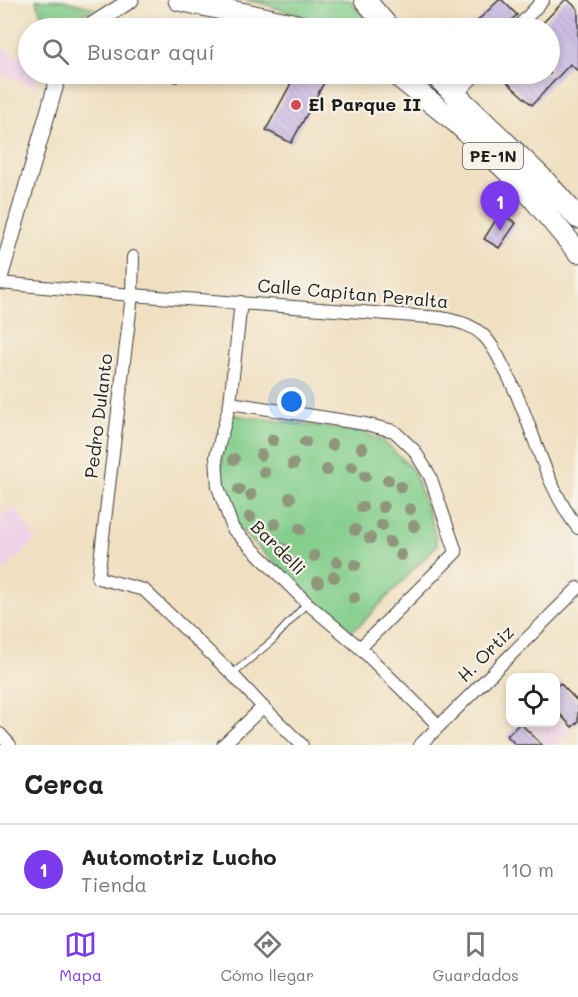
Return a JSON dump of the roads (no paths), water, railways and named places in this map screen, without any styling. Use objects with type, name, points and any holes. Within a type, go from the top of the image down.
[{"type":"highway","points":[[179,0],[264,18]]},
{"type":"highway","points":[[365,0],[380,18]]},
{"type":"highway","name":"PE-1N","points":[[408,84],[456,122],[523,186],[578,252]]},
{"type":"highway","name":"PE-1N","points":[[444,84],[543,179],[578,218]]},
{"type":"street","points":[[103,18],[131,0]]},
{"type":"street","points":[[526,18],[543,0]]},
{"type":"street","points":[[0,278],[56,84]]},
{"type":"street","points":[[456,95],[466,84]]},
{"type":"street","name":"Pedro Dulanto","points":[[133,257],[132,295],[98,578],[144,590],[232,674]]},
{"type":"street","name":"Calle Capitan Peralta","points":[[0,283],[442,318],[466,323],[485,337],[495,351],[513,385],[550,480],[568,515],[578,528]]},
{"type":"street","name":"Bardelli","points":[[242,302],[230,403],[216,456],[218,487],[233,529],[307,603],[360,648],[440,726]]},
{"type":"street","points":[[230,403],[365,424],[394,431],[414,450],[430,476],[456,552],[360,648]]},
{"type":"street","name":"H. Ortiz","points":[[420,745],[578,588]]},
{"type":"street","points":[[232,674],[302,745]]},
{"type":"street","points":[[223,745],[263,707]]},
{"type":"street","points":[[0,734],[10,745]]},
{"type":"lane","points":[[232,674],[272,641],[307,603]]},
{"type":"place","name":"El Parque II","points":[[296,105]]},
{"type":"place","name":"Automotriz Lucho","points":[[500,231]]}]
